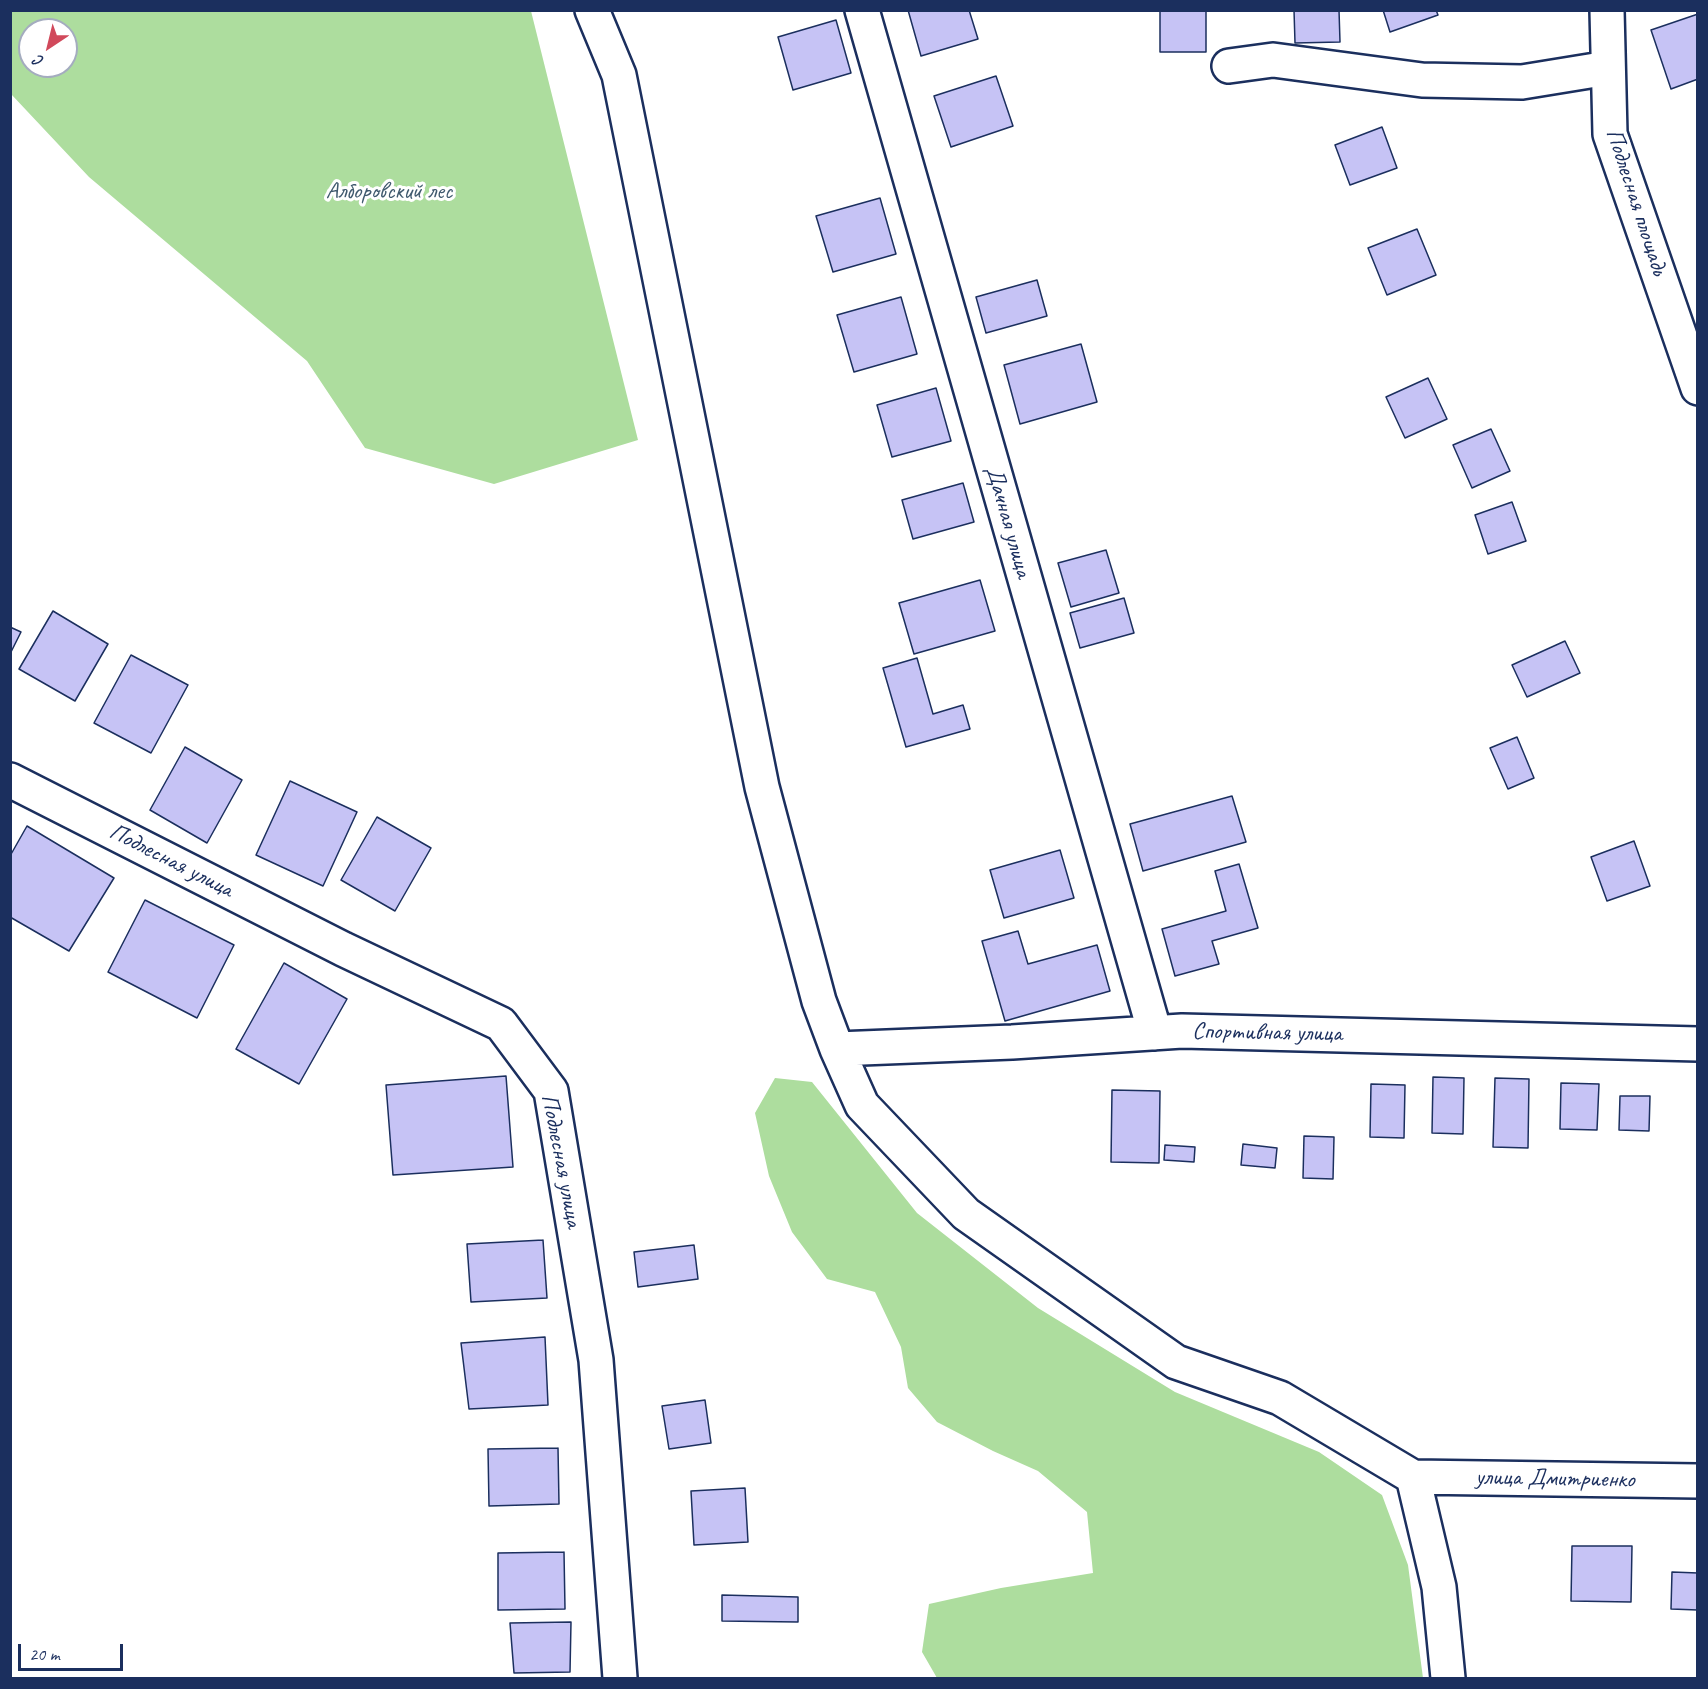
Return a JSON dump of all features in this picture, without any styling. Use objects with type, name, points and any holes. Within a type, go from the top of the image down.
[{"type":"street","points":[[592,10],[619,75],[762,787],[819,1001],[862,1105],[966,1214],[1176,1362],[1280,1398],[1413,1478],[1439,1587],[1448,1678]]},
{"type":"street","name":"Дачная улица","points":[[862,10],[1155,1033]]},
{"type":"street","name":"Подлесная площадь","points":[[1607,10],[1610,134],[1698,388]]},
{"type":"street","points":[[1229,66],[1273,60],[1422,80],[1522,82],[1608,68]]},
{"type":"street","name":"Подлесная улица","points":[[10,780],[343,949],[501,1024],[551,1090],[596,1360],[620,1678]]},
{"type":"street","name":"Спортивная улица","points":[[837,1049],[1182,1031],[1698,1044]]},
{"type":"street","name":"улица Дмитриенко","points":[[1413,1478],[1698,1481]]},
{"type":"green space","name":"Алборовский лес","points":[[11,10],[531,11],[638,440],[494,484],[365,448],[307,361],[89,177],[11,94]]},
{"type":"green space","points":[[775,1078],[812,1082],[917,1213],[1038,1308],[1175,1392],[1319,1452],[1382,1495],[1408,1565],[1423,1678],[937,1678],[922,1652],[929,1604],[1001,1588],[1093,1573],[1087,1512],[1038,1471],[937,1422],[908,1388],[901,1347],[875,1292],[827,1279],[792,1232],[769,1176],[755,1113]]},
{"type":"building","points":[[908,10],[969,10],[978,39],[921,56]]},
{"type":"building","points":[[1160,10],[1206,10],[1206,52],[1160,52]]},
{"type":"building","points":[[1294,10],[1339,10],[1340,42],[1295,43]]},
{"type":"building","points":[[1383,10],[1436,10],[1438,15],[1390,32]]},
{"type":"building","points":[[1698,14],[1698,79],[1671,89],[1651,30]]},
{"type":"building","points":[[836,20],[851,73],[793,90],[778,37]]},
{"type":"building","points":[[996,76],[1013,126],[951,147],[934,96]]},
{"type":"building","points":[[1382,127],[1397,168],[1350,185],[1335,145]]},
{"type":"building","points":[[880,198],[896,254],[833,272],[816,216]]},
{"type":"building","points":[[1417,229],[1436,275],[1387,295],[1368,248]]},
{"type":"building","points":[[1037,280],[1047,316],[986,333],[976,297]]},
{"type":"building","points":[[901,297],[917,354],[854,372],[837,315]]},
{"type":"building","points":[[1081,344],[1097,402],[1020,424],[1004,365]]},
{"type":"building","points":[[1428,378],[1447,419],[1405,438],[1386,397]]},
{"type":"building","points":[[936,388],[951,441],[892,457],[877,405]]},
{"type":"building","points":[[1491,429],[1510,471],[1472,488],[1453,445]]},
{"type":"building","points":[[963,483],[974,522],[913,539],[902,500]]},
{"type":"building","points":[[1512,502],[1526,541],[1488,554],[1475,515]]},
{"type":"building","points":[[1106,550],[1119,593],[1071,607],[1058,563]]},
{"type":"building","points":[[980,580],[995,631],[914,654],[899,603]]},
{"type":"building","points":[[1124,598],[1134,633],[1080,648],[1070,613]]},
{"type":"building","points":[[53,611],[108,644],[75,701],[19,669]]},
{"type":"building","points":[[10,627],[21,632],[10,654]]},
{"type":"building","points":[[1565,641],[1580,673],[1527,697],[1512,665]]},
{"type":"building","points":[[131,655],[188,685],[151,753],[94,723]]},
{"type":"building","points":[[917,658],[933,714],[963,705],[970,729],[906,747],[883,668]]},
{"type":"building","points":[[1517,737],[1534,778],[1508,789],[1490,748]]},
{"type":"building","points":[[185,747],[242,780],[207,843],[150,810]]},
{"type":"building","points":[[290,781],[357,812],[323,886],[256,855]]},
{"type":"building","points":[[1232,796],[1246,842],[1143,871],[1130,824]]},
{"type":"building","points":[[377,817],[431,848],[395,911],[341,880]]},
{"type":"building","points":[[27,826],[114,878],[69,951],[10,917],[10,856]]},
{"type":"building","points":[[1634,841],[1650,886],[1607,901],[1591,857]]},
{"type":"building","points":[[1060,850],[1074,898],[1004,918],[990,870]]},
{"type":"building","points":[[1239,864],[1258,928],[1212,941],[1219,964],[1175,976],[1162,929],[1226,911],[1215,871]]},
{"type":"building","points":[[145,900],[234,945],[197,1018],[108,972]]},
{"type":"building","points":[[1018,931],[1028,964],[1097,945],[1110,991],[1005,1021],[982,941]]},
{"type":"building","points":[[284,963],[347,999],[299,1084],[236,1049]]},
{"type":"building","points":[[506,1076],[513,1167],[393,1175],[386,1085]]},
{"type":"building","points":[[1433,1077],[1464,1078],[1463,1134],[1432,1133]]},
{"type":"building","points":[[1495,1078],[1529,1079],[1528,1148],[1493,1147]]},
{"type":"building","points":[[1561,1083],[1599,1084],[1597,1130],[1560,1129]]},
{"type":"building","points":[[1371,1084],[1405,1085],[1404,1138],[1370,1137]]},
{"type":"building","points":[[1112,1090],[1160,1091],[1159,1163],[1111,1162]]},
{"type":"building","points":[[1620,1096],[1650,1096],[1649,1131],[1619,1130]]},
{"type":"building","points":[[1304,1136],[1334,1137],[1333,1179],[1303,1178]]},
{"type":"building","points":[[1243,1144],[1277,1148],[1275,1168],[1241,1165]]},
{"type":"building","points":[[1165,1145],[1195,1147],[1194,1162],[1164,1160]]},
{"type":"building","points":[[543,1240],[547,1298],[471,1302],[467,1244]]},
{"type":"building","points":[[694,1245],[698,1279],[638,1287],[634,1252]]},
{"type":"building","points":[[545,1337],[548,1405],[469,1409],[461,1343]]},
{"type":"building","points":[[705,1400],[711,1443],[669,1449],[662,1406]]},
{"type":"building","points":[[558,1448],[559,1504],[489,1506],[488,1449]]},
{"type":"building","points":[[745,1488],[748,1542],[694,1545],[691,1491]]},
{"type":"building","points":[[1572,1546],[1632,1546],[1631,1602],[1571,1601]]},
{"type":"building","points":[[564,1552],[565,1609],[498,1610],[498,1553]]},
{"type":"building","points":[[1672,1572],[1698,1573],[1698,1610],[1671,1609]]},
{"type":"building","points":[[722,1595],[798,1597],[798,1622],[722,1621]]},
{"type":"building","points":[[571,1622],[570,1672],[514,1673],[510,1623]]}]
